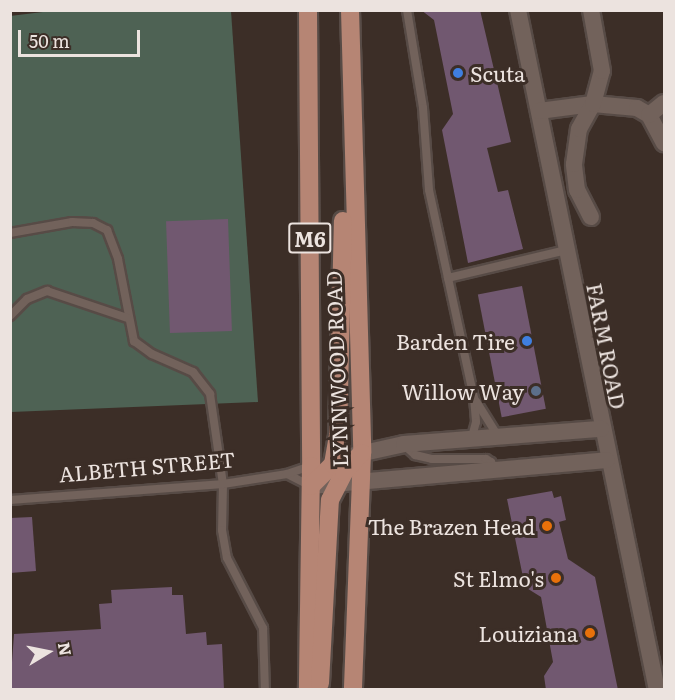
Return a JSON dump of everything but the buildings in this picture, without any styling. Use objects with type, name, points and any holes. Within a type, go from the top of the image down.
[{"type":"main road","name":"LYNNWOOD ROAD","points":[[308,10],[311,466],[308,690]]},
{"type":"main road","name":"LYNNWOOD ROAD","points":[[350,10],[362,453],[353,690]]},
{"type":"main road","points":[[311,486],[334,460],[342,240],[352,126]]},
{"type":"main road","points":[[319,690],[327,516],[336,485],[362,453]]},
{"type":"street","name":"FARM ROAD","points":[[518,10],[607,460],[657,690]]},
{"type":"street","points":[[591,10],[602,71],[593,104],[579,129],[574,164],[578,190],[591,217]]},
{"type":"street","points":[[649,115],[664,103]]},
{"type":"street","points":[[538,111],[593,104],[628,106],[649,115],[664,143]]},
{"type":"street","name":"ALBETH STREET","points":[[311,466],[404,444],[499,439],[601,429]]},
{"type":"street","points":[[311,486],[494,473],[607,460]]},
{"type":"lane","points":[[407,10],[423,108],[429,190],[474,398],[476,422],[471,441]]},
{"type":"lane","points":[[10,233],[72,222],[93,223],[107,230],[117,259],[127,318],[138,346],[193,372],[205,386],[214,404],[223,484],[222,530],[227,558],[263,628],[265,690]]},
{"type":"lane","points":[[448,278],[566,250]]},
{"type":"lane","points":[[10,316],[27,299],[47,291],[127,318]]},
{"type":"lane","points":[[474,398],[499,439]]},
{"type":"lane","points":[[404,444],[415,455],[432,459],[486,459],[491,462],[494,473]]},
{"type":"lane","name":"ALBETH STREET","points":[[10,500],[223,484],[287,474],[311,466]]},
{"type":"lane","points":[[287,474],[311,486]]},
{"type":"green space","points":[[59,10],[231,11],[258,402],[11,412],[10,16]]},
{"type":"place","name":"Scuta","points":[[458,73]]},
{"type":"place","name":"Barden Tire","points":[[527,341]]},
{"type":"place","name":"Willow Way","points":[[536,391]]},
{"type":"place","name":"The Brazen Head","points":[[547,526]]},
{"type":"place","name":"St Elmo's","points":[[556,578]]},
{"type":"place","name":"Louiziana","points":[[590,633]]}]
